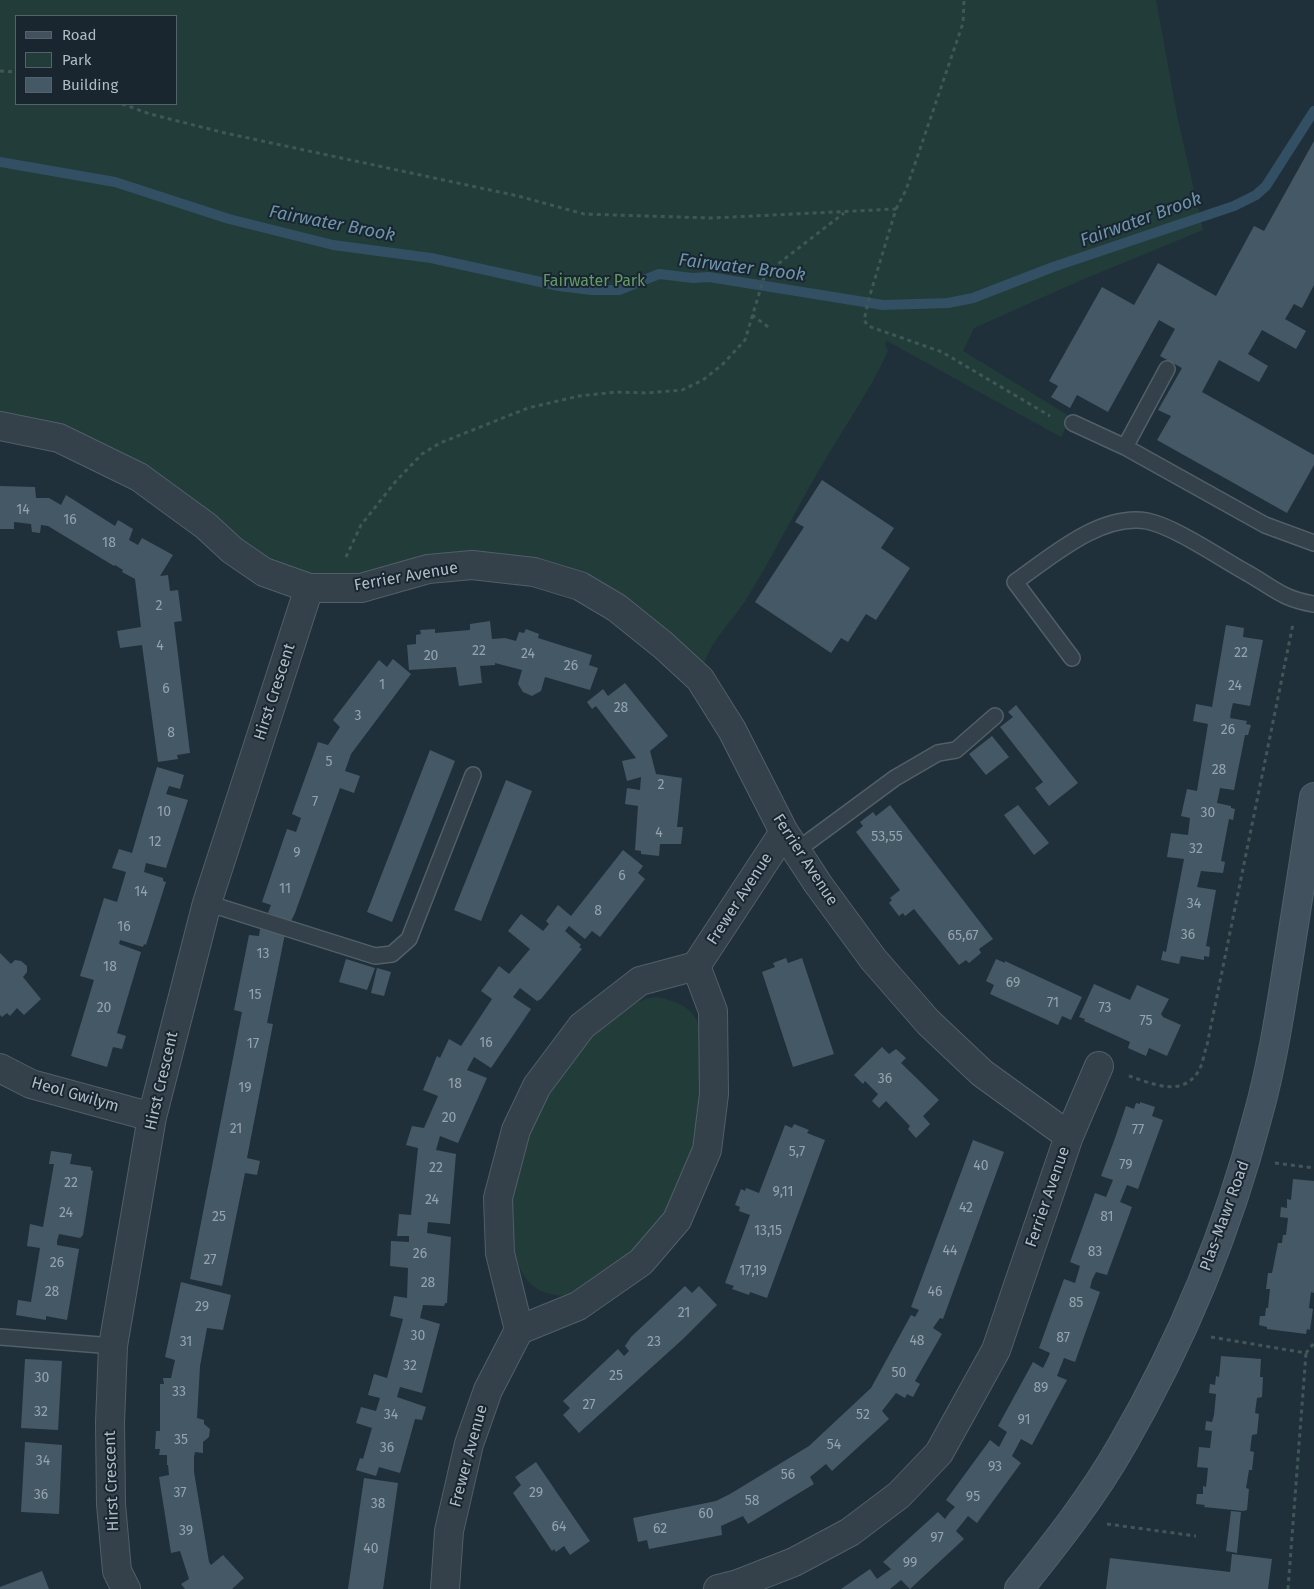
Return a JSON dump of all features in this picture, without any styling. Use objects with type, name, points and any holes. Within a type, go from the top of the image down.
[{"type":"street","name":"Ferrier Avenue","points":[[0,426],[59,438],[139,477],[206,526],[232,550],[264,572],[309,588],[361,588],[428,569],[472,566],[534,572],[580,586],[617,608],[663,645],[700,679],[732,730],[790,842],[873,959],[928,1022],[982,1074],[1069,1136],[996,1350],[967,1406],[938,1453],[899,1495],[850,1532],[794,1562],[738,1584],[718,1589]]},
{"type":"street","name":"Hirst Crescent","points":[[126,1589],[117,1571],[110,1504],[110,1423],[113,1346],[152,1117],[207,903],[309,588]]},
{"type":"street","name":"Plas-Mawr Road","points":[[1019,1589],[1072,1520],[1121,1447],[1156,1383],[1213,1253],[1246,1159],[1274,1050],[1309,862],[1314,797]]},
{"type":"street","name":"Frewer Avenue","points":[[696,966],[790,842]]},
{"type":"street","points":[[696,966],[713,1011],[714,1094],[707,1150],[677,1220],[641,1262],[578,1306],[519,1330],[500,1253],[498,1198],[516,1130],[537,1086],[582,1026],[640,981],[696,966]]},
{"type":"street","points":[[1069,1136],[1099,1066]]},
{"type":"street","name":"Heol Gwilym","points":[[0,1068],[31,1084],[152,1117]]},
{"type":"street","name":"Frewer Avenue","points":[[445,1589],[449,1531],[470,1444],[488,1390],[519,1330]]},
{"type":"lane","points":[[1125,447],[1167,369]]},
{"type":"lane","points":[[1073,423],[1125,447],[1265,525],[1314,544]]},
{"type":"lane","points":[[1072,658],[1015,582],[1082,536],[1118,522],[1147,521],[1180,534],[1288,598],[1314,604]]},
{"type":"lane","points":[[790,842],[938,753],[956,750],[995,716]]},
{"type":"lane","points":[[207,903],[375,956],[392,954],[410,939],[473,775]]},
{"type":"lane","points":[[0,1337],[113,1346]]},
{"type":"path","points":[[964,0],[963,23],[906,190],[896,209],[864,320],[868,326],[942,352],[1064,424],[1073,423]]},
{"type":"path","points":[[0,71],[15,72]]},
{"type":"path","points":[[125,105],[150,114],[225,133],[518,196],[584,214],[712,218],[896,209]]},
{"type":"path","points":[[338,588],[342,565],[360,524],[396,481],[428,450],[440,443],[528,408],[579,396],[617,392],[646,393],[682,390],[703,380],[723,364],[745,340],[765,274],[845,212]]},
{"type":"path","points":[[752,315],[771,329]]},
{"type":"path","points":[[1099,1066],[1168,1088],[1184,1083],[1198,1072],[1207,1045],[1298,601]]},
{"type":"path","points":[[1246,1159],[1314,1168]]},
{"type":"path","points":[[1179,1331],[1306,1353]]},
{"type":"path","points":[[1288,1589],[1306,1353],[1314,1343]]},
{"type":"path","points":[[1072,1520],[1196,1536]]},
{"type":"green space","name":"Fairwater Park","points":[[0,0],[1156,0],[1177,115],[1203,230],[1084,279],[974,328],[963,351],[1071,417],[1061,437],[887,341],[885,344],[888,351],[875,377],[820,468],[747,598],[712,645],[700,679],[663,645],[534,572],[309,588],[139,477],[0,426]]},
{"type":"green space","points":[[655,997],[673,1001],[689,1010],[694,1015],[700,1031],[702,1062],[701,1100],[696,1144],[689,1163],[662,1222],[646,1240],[620,1263],[593,1284],[573,1295],[556,1295],[539,1290],[527,1280],[517,1260],[512,1223],[513,1192],[519,1160],[526,1138],[553,1087],[590,1038],[611,1018],[633,1004]]},
{"type":"building","points":[[1314,141],[1314,285],[1302,308],[1294,304],[1285,319],[1306,331],[1296,349],[1262,330],[1248,354],[1268,366],[1259,382],[1219,360],[1202,392],[1314,455],[1314,465],[1287,513],[1157,440],[1171,416],[1158,410],[1182,368],[1160,356],[1175,329],[1159,320],[1108,412],[1077,395],[1070,408],[1051,397],[1058,386],[1049,381],[1102,287],[1134,305],[1158,263],[1216,296],[1254,226],[1264,231]]},
{"type":"building","points":[[822,480],[894,528],[881,548],[910,568],[876,620],[866,614],[848,642],[841,638],[831,653],[755,602],[804,527],[795,522]]},
{"type":"building","points":[[0,486],[35,487],[36,498],[49,498],[61,505],[66,495],[115,526],[118,520],[133,529],[129,540],[138,545],[142,538],[173,555],[160,576],[168,575],[170,591],[178,590],[182,621],[174,622],[190,753],[177,755],[178,759],[158,762],[142,645],[120,648],[117,631],[141,627],[135,579],[122,572],[123,570],[115,565],[48,526],[41,525],[40,533],[32,532],[31,524],[14,522],[14,529],[0,529]]},
{"type":"building","points":[[490,621],[492,639],[505,638],[516,641],[519,632],[524,633],[526,629],[539,634],[538,638],[592,655],[589,665],[598,668],[590,690],[545,677],[541,691],[532,696],[523,692],[518,684],[522,670],[495,663],[495,665],[480,666],[482,683],[459,686],[456,667],[409,670],[407,645],[416,644],[416,635],[421,634],[420,630],[435,629],[435,633],[470,630],[470,624]]},
{"type":"building","points":[[1226,625],[1244,628],[1243,637],[1263,640],[1250,706],[1233,703],[1231,711],[1230,718],[1247,721],[1246,724],[1251,725],[1248,735],[1245,735],[1234,790],[1220,788],[1217,803],[1231,806],[1231,808],[1235,809],[1233,820],[1229,819],[1221,861],[1225,862],[1223,873],[1201,871],[1197,887],[1216,890],[1206,946],[1210,947],[1209,957],[1204,956],[1204,960],[1181,956],[1179,964],[1161,960],[1163,951],[1166,952],[1184,859],[1167,857],[1171,833],[1188,835],[1190,818],[1181,816],[1187,789],[1197,791],[1208,724],[1193,721],[1196,704],[1212,707]]},
{"type":"building","points":[[393,659],[411,674],[351,754],[345,771],[360,776],[354,793],[340,788],[295,913],[291,921],[268,913],[271,905],[262,902],[287,829],[296,832],[301,818],[292,814],[318,742],[328,745],[340,727],[333,720],[379,660],[387,667]]},
{"type":"building","points":[[625,683],[668,736],[650,751],[656,774],[682,778],[677,827],[683,827],[681,844],[660,844],[659,856],[641,854],[641,851],[635,850],[638,806],[625,804],[627,788],[640,790],[641,777],[627,781],[622,761],[636,758],[596,706],[592,709],[587,702],[603,689],[608,696]]},
{"type":"building","points":[[1016,705],[1078,783],[1049,806],[1035,788],[1043,782],[1000,727],[1013,717],[1008,712]]},
{"type":"building","points":[[992,736],[1009,757],[986,775],[969,754]]},
{"type":"building","points":[[430,750],[455,761],[392,922],[367,912]]},
{"type":"building","points":[[157,767],[184,775],[180,789],[169,786],[166,794],[188,800],[166,868],[146,863],[144,872],[163,878],[163,881],[166,882],[146,945],[144,944],[143,947],[120,940],[119,944],[141,952],[117,1033],[126,1036],[122,1049],[113,1047],[107,1067],[71,1056],[94,980],[80,976],[104,898],[117,902],[126,872],[112,868],[119,849],[132,853]]},
{"type":"building","points":[[506,780],[532,791],[481,921],[454,910]]},
{"type":"building","points":[[890,805],[993,939],[979,949],[981,953],[969,963],[966,960],[959,965],[914,909],[905,916],[903,913],[899,916],[889,903],[892,900],[890,898],[900,890],[856,832],[863,826],[860,822],[873,812],[876,816]]},
{"type":"building","points":[[1018,805],[1049,843],[1034,855],[1004,815]]},
{"type":"building","points":[[623,850],[643,866],[638,873],[645,879],[600,937],[592,931],[585,939],[569,926],[565,931],[581,945],[579,947],[582,949],[541,999],[537,1001],[520,988],[513,997],[531,1009],[491,1068],[474,1057],[467,1070],[487,1078],[458,1143],[440,1136],[436,1150],[456,1154],[450,1224],[428,1222],[427,1233],[451,1237],[447,1303],[444,1306],[423,1305],[420,1318],[440,1324],[422,1393],[400,1387],[397,1397],[426,1407],[422,1420],[415,1419],[400,1473],[379,1467],[376,1476],[356,1470],[360,1458],[363,1459],[372,1428],[356,1423],[361,1407],[376,1411],[380,1398],[368,1395],[374,1374],[387,1378],[403,1319],[390,1316],[394,1296],[407,1298],[408,1268],[390,1266],[391,1241],[409,1242],[409,1236],[397,1236],[399,1214],[411,1215],[418,1148],[406,1145],[412,1126],[424,1128],[438,1096],[423,1090],[437,1056],[440,1058],[449,1039],[461,1046],[492,999],[481,991],[499,966],[509,974],[530,949],[508,931],[521,914],[543,931],[549,924],[546,921],[558,905],[571,916]]},
{"type":"building","points":[[260,929],[285,934],[267,1023],[273,1024],[247,1158],[260,1161],[257,1175],[245,1173],[222,1286],[190,1279],[242,1012],[234,1010],[249,935],[259,936]]},
{"type":"building","points":[[0,953],[11,964],[15,960],[21,961],[27,966],[27,972],[23,977],[41,999],[24,1015],[17,1008],[10,1016],[7,1013],[2,1017],[0,1015]]},
{"type":"building","points":[[786,958],[788,963],[802,958],[834,1054],[793,1067],[762,972],[775,967],[773,963]]},
{"type":"building","points":[[346,959],[375,968],[367,990],[339,982]]},
{"type":"building","points":[[996,959],[1005,963],[1005,961],[1082,997],[1071,1020],[1062,1016],[1058,1025],[990,994],[994,985],[986,981]]},
{"type":"building","points":[[377,968],[391,972],[384,996],[371,993]]},
{"type":"building","points":[[1094,984],[1130,1000],[1137,985],[1169,999],[1161,1014],[1163,1017],[1181,1025],[1167,1056],[1149,1048],[1146,1056],[1128,1048],[1130,1042],[1079,1017]]},
{"type":"building","points":[[882,1047],[889,1054],[896,1049],[906,1058],[901,1063],[939,1100],[923,1116],[930,1124],[916,1138],[908,1129],[910,1126],[886,1101],[879,1108],[872,1101],[878,1094],[865,1081],[863,1084],[854,1075]]},
{"type":"building","points":[[1140,1102],[1155,1107],[1152,1116],[1163,1120],[1138,1189],[1127,1185],[1120,1202],[1132,1207],[1107,1275],[1096,1272],[1092,1280],[1090,1288],[1100,1292],[1075,1362],[1064,1358],[1057,1376],[1067,1380],[1032,1445],[1021,1439],[1012,1456],[1021,1463],[977,1523],[968,1516],[956,1531],[964,1539],[910,1589],[901,1580],[890,1589],[841,1589],[870,1569],[877,1579],[891,1569],[883,1562],[938,1512],[945,1519],[955,1507],[946,1500],[990,1440],[999,1447],[1007,1432],[998,1426],[1033,1362],[1043,1368],[1050,1353],[1039,1348],[1064,1279],[1075,1283],[1080,1266],[1070,1262],[1095,1193],[1106,1197],[1113,1180],[1101,1176],[1126,1106],[1134,1109],[1136,1103],[1140,1104]]},
{"type":"building","points":[[794,1124],[809,1130],[807,1133],[825,1140],[767,1298],[750,1292],[749,1295],[732,1289],[734,1286],[725,1283],[750,1215],[739,1211],[740,1207],[735,1205],[741,1189],[745,1191],[746,1188],[759,1193],[785,1125],[792,1128]]},
{"type":"building","points":[[973,1140],[1004,1152],[943,1319],[940,1318],[933,1328],[942,1334],[915,1381],[920,1384],[913,1397],[907,1394],[905,1398],[896,1393],[882,1411],[889,1419],[832,1471],[826,1464],[810,1477],[814,1484],[748,1524],[743,1516],[721,1526],[722,1535],[649,1549],[647,1540],[638,1542],[633,1518],[716,1501],[730,1494],[809,1446],[871,1388],[911,1315],[915,1317],[919,1310],[911,1307]]},
{"type":"building","points":[[51,1151],[72,1154],[70,1164],[91,1167],[93,1171],[83,1235],[80,1238],[59,1234],[57,1241],[57,1245],[79,1249],[67,1320],[46,1316],[46,1320],[16,1315],[18,1300],[31,1302],[40,1248],[27,1246],[30,1224],[43,1227],[54,1164],[49,1164]]},
{"type":"building","points":[[1293,1179],[1314,1181],[1314,1293],[1311,1292],[1309,1308],[1313,1309],[1310,1330],[1307,1329],[1306,1334],[1267,1329],[1267,1327],[1259,1325],[1260,1316],[1265,1316],[1266,1308],[1268,1308],[1270,1289],[1266,1289],[1268,1273],[1272,1273],[1278,1243],[1282,1243],[1283,1235],[1286,1235],[1288,1218],[1280,1217],[1281,1207],[1287,1208],[1287,1199],[1291,1200]]},
{"type":"building","points":[[181,1282],[231,1295],[223,1330],[207,1328],[200,1366],[197,1418],[204,1420],[204,1424],[210,1429],[209,1437],[203,1442],[203,1453],[195,1452],[194,1472],[209,1562],[211,1565],[223,1555],[244,1578],[232,1589],[185,1589],[181,1584],[189,1579],[180,1551],[171,1553],[159,1477],[169,1475],[167,1455],[159,1455],[160,1449],[155,1449],[156,1431],[160,1431],[160,1384],[164,1384],[163,1378],[171,1378],[175,1360],[165,1357]]},
{"type":"building","points":[[685,1286],[692,1293],[699,1286],[717,1305],[683,1339],[579,1433],[563,1415],[570,1408],[563,1401],[618,1349],[624,1356],[629,1351],[625,1346],[631,1337]]},
{"type":"building","points":[[1221,1356],[1261,1359],[1260,1377],[1263,1377],[1262,1397],[1257,1398],[1255,1413],[1259,1414],[1257,1434],[1252,1435],[1250,1451],[1254,1452],[1252,1470],[1249,1470],[1246,1488],[1249,1489],[1247,1510],[1243,1511],[1204,1507],[1205,1505],[1196,1504],[1197,1494],[1203,1494],[1203,1486],[1206,1487],[1208,1468],[1197,1467],[1199,1447],[1210,1448],[1212,1431],[1205,1430],[1206,1421],[1212,1422],[1216,1394],[1209,1393],[1210,1384],[1215,1385],[1216,1376],[1219,1377]]},
{"type":"building","points":[[25,1359],[62,1361],[58,1430],[21,1428]]},
{"type":"building","points":[[25,1442],[62,1445],[59,1514],[21,1512]]},
{"type":"building","points":[[536,1462],[590,1541],[570,1555],[564,1546],[556,1552],[554,1549],[552,1551],[513,1493],[521,1485],[515,1477]]},
{"type":"building","points":[[364,1478],[398,1483],[383,1589],[348,1589]]},
{"type":"building","points":[[1231,1511],[1241,1512],[1237,1553],[1226,1551]]},
{"type":"building","points":[[1232,1554],[1272,1559],[1268,1589],[1106,1589],[1110,1558],[1230,1572]]},
{"type":"building","points":[[42,1571],[49,1589],[0,1589],[0,1587]]},
{"type":"waterway","name":"Fairwater Brook","points":[[0,162],[115,182],[229,219],[333,245],[431,258],[559,286],[591,290],[619,290],[659,274],[693,278],[709,277],[883,305],[948,303],[973,298],[1053,267],[1234,206],[1256,195],[1266,186],[1314,111]]}]
